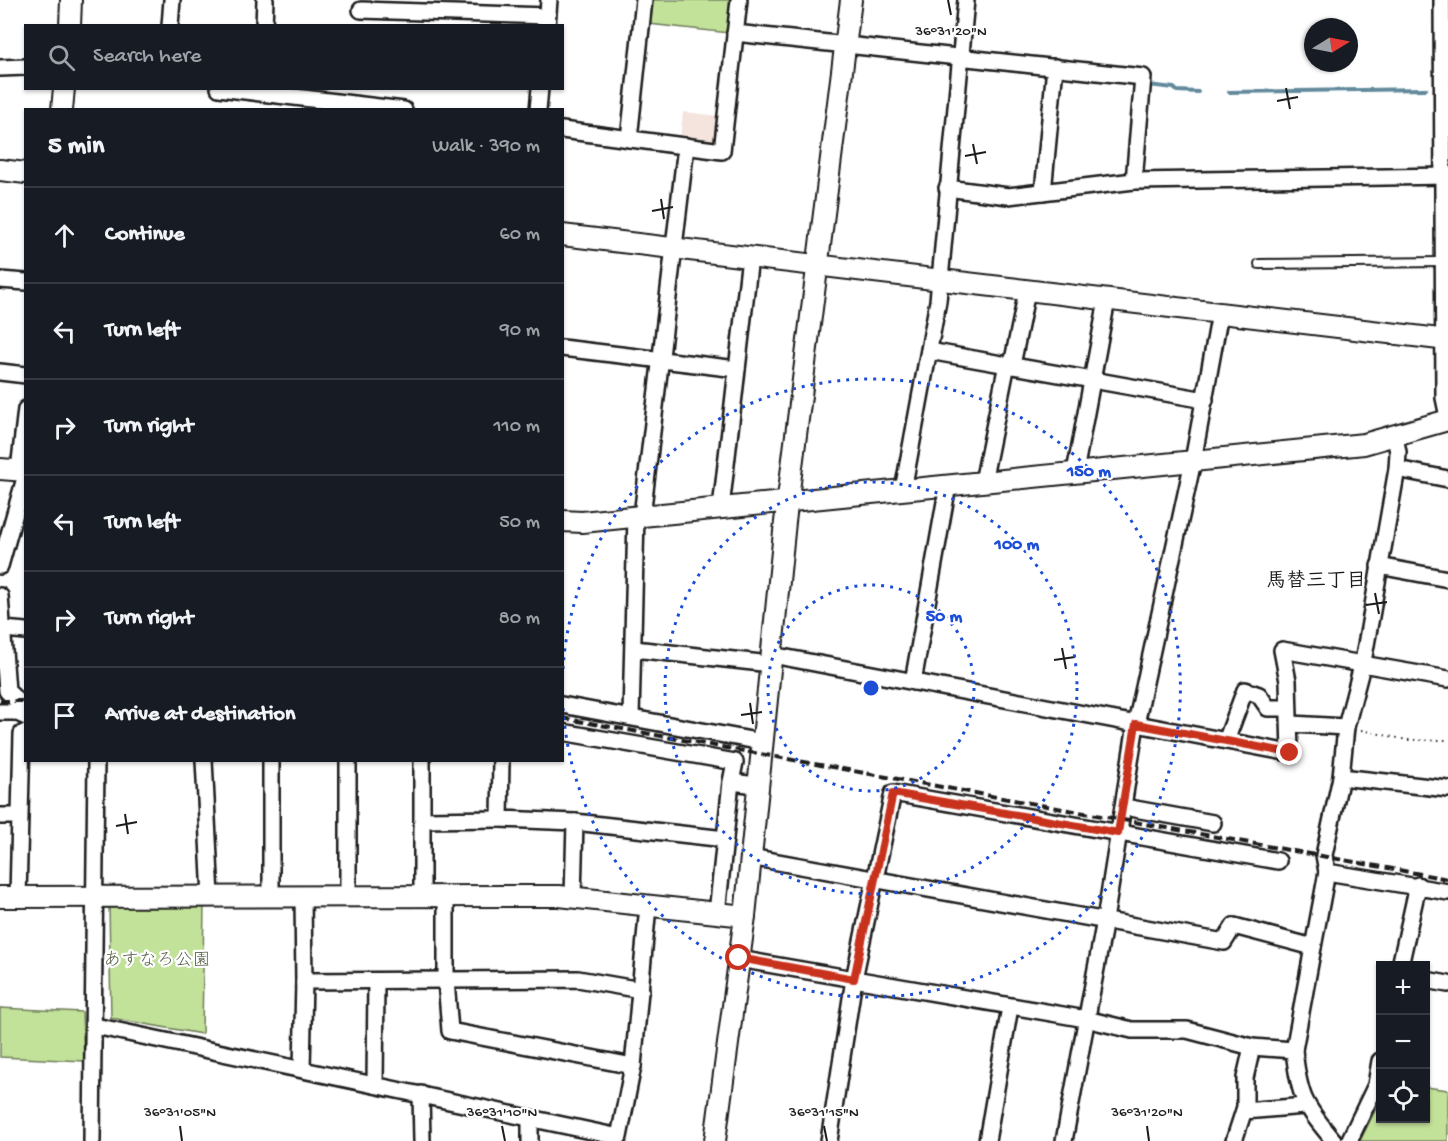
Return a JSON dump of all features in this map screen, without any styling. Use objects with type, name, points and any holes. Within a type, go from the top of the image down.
[{"type":"street","points":[[69,24],[71,0]]},
{"type":"street","points":[[170,24],[172,0]]},
{"type":"street","points":[[264,24],[265,0]]},
{"type":"street","points":[[361,12],[547,21],[549,0]]},
{"type":"street","points":[[629,139],[644,0]]},
{"type":"street","points":[[564,130],[722,151],[739,0]]},
{"type":"street","points":[[715,1141],[744,916],[787,501],[819,265],[851,0]]},
{"type":"street","points":[[903,490],[929,351],[939,280],[966,0]]},
{"type":"street","points":[[564,521],[639,516],[1364,444],[1395,437],[1448,418],[1444,398],[1446,261],[1442,0]]},
{"type":"street","points":[[735,33],[1143,77],[1134,181]]},
{"type":"street","points":[[0,68],[24,67]]},
{"type":"street","points":[[1043,192],[1055,67]]},
{"type":"street","points":[[62,108],[64,90]]},
{"type":"street","points":[[538,108],[540,90]]},
{"type":"street","points":[[262,91],[358,96],[397,108]]},
{"type":"street","points":[[631,717],[639,516],[686,146]]},
{"type":"street","points":[[0,170],[24,172]]},
{"type":"street","points":[[947,188],[1008,196],[1134,181],[1445,177]]},
{"type":"street","points":[[564,235],[1446,340]]},
{"type":"street","points":[[722,508],[750,257]]},
{"type":"street","points":[[0,280],[24,282]]},
{"type":"street","points":[[983,482],[1027,291]]},
{"type":"street","points":[[1075,472],[1107,300]]},
{"type":"street","points":[[1064,1141],[1105,920],[1136,724],[1193,461],[1220,312]]},
{"type":"street","points":[[564,348],[737,369]]},
{"type":"street","points":[[929,351],[1205,400]]},
{"type":"street","points":[[0,372],[24,375]]},
{"type":"street","points":[[15,470],[24,420]]},
{"type":"street","points":[[1334,1141],[1305,1106],[1297,1078],[1294,1050],[1326,872],[1324,855],[1341,777],[1346,727],[1363,662],[1397,469],[1398,452],[1395,437]]},
{"type":"street","points":[[1397,469],[1448,479]]},
{"type":"street","points":[[1,556],[24,481]]},
{"type":"street","points":[[912,682],[948,485]]},
{"type":"street","points":[[1379,566],[1448,579]]},
{"type":"street","points":[[0,596],[4,691],[24,707]]},
{"type":"street","points":[[3,629],[24,630]]},
{"type":"street","points":[[634,649],[771,660],[912,682],[1290,753],[1291,724],[1288,708],[1288,681],[1282,650],[1363,662],[1448,679]]},
{"type":"street","points":[[1226,741],[1245,690],[1259,695],[1268,708],[1288,708]]},
{"type":"street","points":[[564,705],[762,742]]},
{"type":"street","points":[[0,712],[15,712],[24,716]]},
{"type":"street","points":[[1291,724],[1346,727]]},
{"type":"street","points":[[564,732],[735,762],[717,913]]},
{"type":"street","points":[[24,733],[21,734],[18,816],[9,897],[422,895],[573,897],[744,916]]},
{"type":"street","points":[[92,1141],[96,762]]},
{"type":"street","points":[[204,762],[211,897]]},
{"type":"street","points":[[271,762],[271,896]]},
{"type":"street","points":[[348,762],[348,896]]},
{"type":"street","points":[[422,762],[422,895]]},
{"type":"street","points":[[500,819],[501,762]]},
{"type":"street","points":[[1341,777],[1448,789]]},
{"type":"street","points":[[732,782],[757,785]]},
{"type":"street","points":[[829,1141],[854,979],[893,793],[1278,861]]},
{"type":"street","points":[[1124,807],[1213,823]]},
{"type":"street","points":[[0,816],[18,816]]},
{"type":"street","points":[[422,820],[500,819],[575,822],[725,839]]},
{"type":"street","points":[[573,897],[575,822]]},
{"type":"street","points":[[750,856],[1224,942],[1234,926],[1313,947]]},
{"type":"street","points":[[1326,872],[1418,885],[1448,892]]},
{"type":"street","points":[[1401,961],[1418,885]]},
{"type":"street","points":[[446,895],[446,980],[450,1030],[633,1066]]},
{"type":"street","points":[[303,896],[303,1070]]},
{"type":"street","points":[[95,1026],[421,1094],[619,1139],[633,1066],[648,906]]},
{"type":"street","points":[[739,958],[1010,1007],[1086,1018],[1132,1030],[1187,1030],[1252,1047],[1294,1050]]},
{"type":"street","points":[[304,986],[304,981],[578,979],[641,990]]},
{"type":"street","points":[[375,1085],[376,981]]},
{"type":"street","points":[[1430,981],[1448,984]]},
{"type":"street","points":[[987,1141],[1010,1007]]},
{"type":"street","points":[[1234,1141],[1244,1111],[1245,1078],[1252,1047]]},
{"type":"street","points":[[1350,1141],[1376,1085],[1379,1069]]},
{"type":"street","points":[[421,1094],[422,1141]]},
{"type":"street","points":[[1244,1111],[1305,1106]]},
{"type":"street","points":[[530,1118],[530,1141]]},
{"type":"lane","points":[[1259,264],[1446,261]]},
{"type":"path","points":[[1346,727],[1407,740],[1448,740]]},
{"type":"shaded area","points":[[683,112],[720,116],[718,138],[711,143],[680,139]]},
{"type":"green space","points":[[651,0],[733,0],[729,33],[649,24]]},
{"type":"green space","name":"あすなろ公園","points":[[109,904],[204,904],[202,1034],[111,1018]]},
{"type":"green space","points":[[0,1008],[82,1012],[84,1061],[0,1057]]},
{"type":"green space","points":[[1430,1088],[1448,1090],[1448,1141],[1360,1141],[1376,1109],[1376,1123],[1430,1123]]},
{"type":"waterway","points":[[971,66],[1044,74]]},
{"type":"waterway","points":[[1065,76],[1130,83]]},
{"type":"waterway","points":[[1148,85],[1174,88],[1177,91],[1198,92]]},
{"type":"waterway","points":[[1229,92],[1426,89]]},
{"type":"railway","points":[[0,701],[24,701]]},
{"type":"railway","points":[[564,718],[1448,879]]},
{"type":"district","name":"馬替三丁目","points":[[1316,582]]},
{"type":"route","points":[[739,958],[854,979],[893,793],[1118,833],[1136,724],[1290,753]]}]
